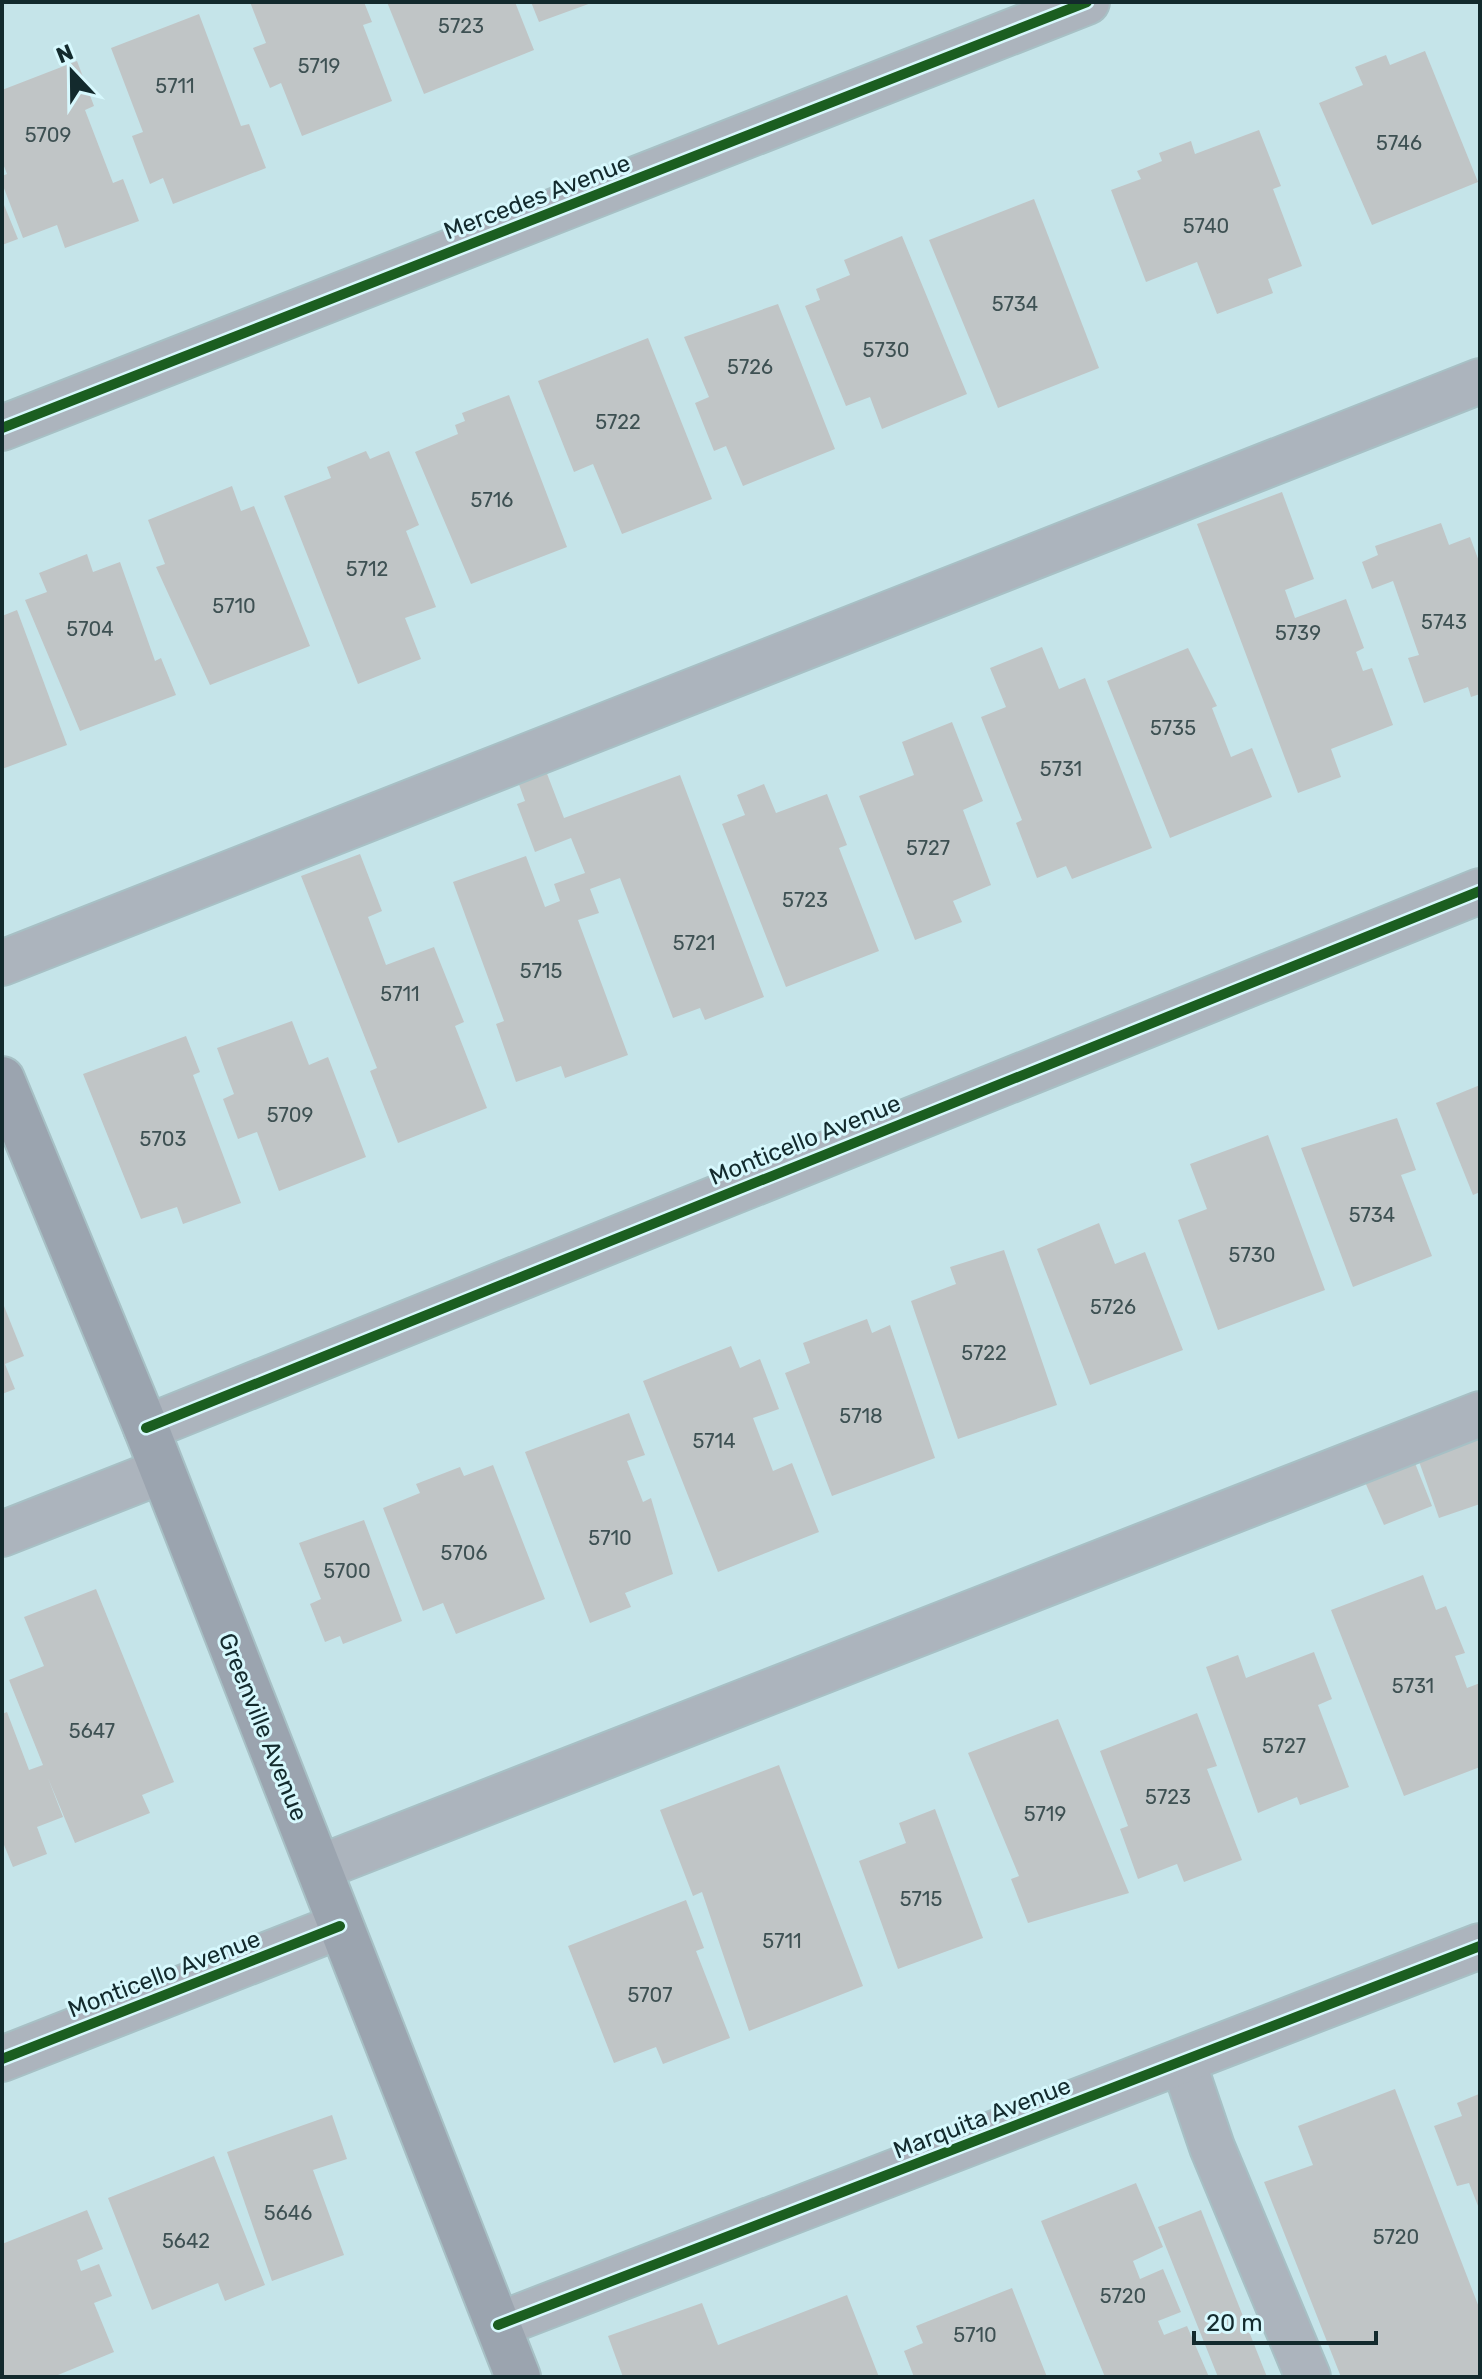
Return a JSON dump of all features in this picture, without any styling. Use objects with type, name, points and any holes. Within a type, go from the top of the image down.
[{"type":"main road","name":"Greenville Avenue","points":[[2,1079],[146,1428],[518,2377]]},
{"type":"street","name":"Mercedes Avenue","points":[[2,428],[1087,2]]},
{"type":"street","points":[[2,963],[1480,381]]},
{"type":"street","name":"Monticello Avenue","points":[[146,1428],[1480,891]]},
{"type":"street","points":[[319,1868],[1480,1414]]},
{"type":"street","points":[[2,1534],[162,1471]]},
{"type":"street","name":"Monticello Avenue","points":[[2,2059],[340,1926]]},
{"type":"street","name":"Marquita Avenue","points":[[498,2325],[1480,1946]]},
{"type":"street","points":[[1183,2062],[1212,2147],[1308,2377]]},
{"type":"building","points":[[250,2],[364,2],[372,22],[363,25],[392,101],[302,136],[281,83],[270,88],[253,48],[266,43]]},
{"type":"building","points":[[387,2],[515,2],[534,50],[424,94]]},
{"type":"building","points":[[531,2],[594,2],[539,22]]},
{"type":"building","points":[[199,14],[241,126],[249,124],[266,168],[173,204],[163,178],[150,184],[132,136],[143,132],[111,48]]},
{"type":"building","points":[[1425,51],[1478,182],[1372,225],[1319,103],[1363,85],[1355,67],[1386,55],[1390,65]]},
{"type":"building","points":[[77,61],[94,106],[85,110],[113,183],[123,179],[139,221],[65,248],[57,225],[23,238],[2,183],[2,176],[7,174],[2,161],[2,90]]},
{"type":"building","points":[[1259,130],[1281,186],[1273,189],[1302,266],[1268,279],[1273,293],[1217,314],[1197,262],[1146,282],[1111,190],[1141,179],[1137,171],[1162,161],[1159,153],[1191,141],[1195,154]]},
{"type":"building","points":[[1034,199],[1099,368],[998,408],[929,240]]},
{"type":"building","points":[[2,200],[18,239],[2,245]]},
{"type":"building","points":[[902,236],[967,394],[882,429],[870,397],[846,406],[805,306],[820,300],[816,289],[850,275],[844,260]]},
{"type":"building","points":[[778,304],[835,449],[743,486],[726,446],[714,451],[695,403],[709,397],[684,337]]},
{"type":"building","points":[[648,338],[712,499],[622,534],[593,464],[574,472],[538,381]]},
{"type":"building","points":[[509,395],[567,547],[471,584],[415,452],[458,434],[455,425],[465,421],[462,413]]},
{"type":"building","points":[[366,451],[370,459],[389,451],[419,525],[406,531],[436,607],[405,618],[421,659],[358,684],[284,496],[331,478],[327,467]]},
{"type":"building","points":[[232,486],[241,511],[254,506],[310,646],[210,685],[156,567],[165,564],[148,520]]},
{"type":"building","points":[[1282,492],[1314,579],[1285,590],[1295,618],[1346,599],[1364,648],[1356,652],[1363,671],[1372,668],[1393,725],[1331,749],[1341,777],[1298,793],[1197,524]]},
{"type":"building","points":[[1441,523],[1449,545],[1470,537],[1480,564],[1480,694],[1471,697],[1468,687],[1424,703],[1408,658],[1419,655],[1393,581],[1372,589],[1362,562],[1378,555],[1375,546]]},
{"type":"building","points":[[87,554],[93,572],[120,562],[155,661],[161,658],[176,695],[80,731],[25,600],[47,592],[39,573]]},
{"type":"building","points":[[17,610],[67,745],[2,769],[2,616]]},
{"type":"building","points":[[1042,647],[1059,689],[1085,678],[1152,848],[1072,879],[1066,866],[1037,878],[1016,823],[1022,820],[981,717],[1006,707],[990,668]]},
{"type":"building","points":[[1188,648],[1217,706],[1212,708],[1231,757],[1252,748],[1272,797],[1170,838],[1107,681]]},
{"type":"building","points":[[952,722],[983,801],[963,810],[991,885],[953,901],[962,922],[915,940],[859,796],[914,775],[902,742]]},
{"type":"building","points":[[541,758],[564,818],[680,775],[764,997],[705,1020],[700,1008],[673,1018],[620,878],[590,889],[599,913],[578,920],[628,1055],[565,1078],[561,1066],[516,1082],[496,1024],[504,1021],[453,882],[526,856],[545,907],[560,901],[554,884],[585,873],[571,838],[535,852],[517,804],[525,801],[513,768]]},
{"type":"building","points":[[764,784],[776,813],[827,794],[847,845],[839,848],[879,951],[786,987],[722,824],[745,815],[737,795]]},
{"type":"building","points":[[360,854],[382,911],[368,917],[386,965],[434,947],[464,1022],[455,1026],[487,1108],[398,1143],[370,1071],[377,1068],[301,876]]},
{"type":"building","points":[[292,1021],[309,1065],[328,1057],[366,1157],[279,1191],[257,1132],[238,1139],[223,1099],[234,1094],[217,1048]]},
{"type":"building","points":[[186,1036],[200,1072],[193,1075],[241,1203],[183,1224],[177,1207],[141,1219],[83,1074]]},
{"type":"building","points":[[1480,1085],[1480,1192],[1473,1195],[1436,1103]]},
{"type":"building","points":[[1397,1118],[1416,1170],[1401,1175],[1432,1256],[1353,1287],[1301,1148]]},
{"type":"building","points":[[1268,1135],[1325,1290],[1218,1330],[1178,1220],[1207,1209],[1190,1164]]},
{"type":"building","points":[[1099,1223],[1115,1264],[1145,1252],[1183,1350],[1090,1385],[1037,1249]]},
{"type":"building","points":[[1004,1250],[1057,1405],[958,1439],[911,1301],[956,1284],[950,1267]]},
{"type":"building","points":[[2,1301],[24,1356],[5,1364],[15,1389],[2,1394]]},
{"type":"building","points":[[867,1319],[872,1333],[890,1325],[935,1458],[832,1496],[785,1373],[810,1363],[803,1343]]},
{"type":"building","points":[[731,1346],[740,1368],[760,1359],[779,1409],[753,1418],[773,1471],[792,1463],[819,1532],[718,1572],[643,1381]]},
{"type":"building","points":[[629,1413],[645,1455],[627,1461],[643,1502],[651,1498],[673,1574],[625,1593],[631,1607],[590,1623],[525,1452]]},
{"type":"building","points":[[1480,1427],[1480,1504],[1439,1518],[1415,1450]]},
{"type":"building","points":[[1411,1453],[1432,1506],[1384,1525],[1361,1473]]},
{"type":"building","points":[[493,1465],[545,1599],[456,1634],[443,1603],[423,1611],[383,1508],[420,1493],[416,1484],[460,1467],[464,1476]]},
{"type":"building","points":[[364,1520],[402,1621],[343,1644],[340,1636],[325,1642],[310,1604],[321,1599],[299,1543]]},
{"type":"building","points":[[1423,1575],[1436,1610],[1446,1606],[1465,1653],[1455,1656],[1467,1688],[1480,1683],[1480,1767],[1404,1796],[1331,1610]]},
{"type":"building","points":[[96,1589],[174,1782],[142,1795],[150,1813],[75,1843],[48,1778],[63,1817],[37,1827],[47,1854],[13,1867],[2,1840],[2,1714],[7,1712],[29,1770],[43,1765],[9,1680],[44,1666],[24,1617]]},
{"type":"building","points":[[1314,1652],[1332,1699],[1318,1705],[1349,1787],[1300,1805],[1297,1797],[1258,1813],[1206,1667],[1238,1655],[1246,1678]]},
{"type":"building","points":[[1197,1713],[1217,1766],[1207,1769],[1242,1860],[1184,1882],[1177,1864],[1138,1879],[1120,1829],[1128,1826],[1100,1751]]},
{"type":"building","points":[[1058,1719],[1129,1893],[1028,1923],[1011,1879],[1019,1876],[968,1753]]},
{"type":"building","points":[[779,1765],[863,1986],[749,2031],[702,1892],[693,1896],[660,1810]]},
{"type":"building","points":[[935,1809],[983,1938],[898,1969],[859,1861],[906,1843],[899,1823]]},
{"type":"building","points":[[686,1900],[704,1948],[696,1951],[730,2038],[663,2064],[656,2047],[614,2063],[568,1946]]},
{"type":"building","points":[[1395,2089],[1480,2310],[1480,2377],[1341,2377],[1264,2182],[1313,2165],[1298,2126]]},
{"type":"building","points":[[1479,2094],[1480,2211],[1469,2183],[1457,2186],[1434,2126],[1462,2116],[1457,2103]]},
{"type":"building","points":[[332,2115],[347,2159],[313,2170],[344,2255],[272,2281],[227,2152]]},
{"type":"building","points":[[214,2156],[265,2285],[225,2301],[218,2283],[152,2310],[108,2198]]},
{"type":"building","points":[[1136,2183],[1163,2247],[1133,2261],[1140,2279],[1163,2269],[1181,2312],[1158,2321],[1164,2335],[1187,2326],[1209,2377],[1105,2377],[1041,2221]]},
{"type":"building","points":[[87,2210],[103,2249],[77,2260],[81,2271],[99,2264],[112,2296],[94,2303],[114,2352],[53,2377],[4,2377],[2,2244]]},
{"type":"building","points":[[1201,2210],[1267,2377],[1218,2377],[1158,2227]]},
{"type":"building","points":[[1012,2288],[1047,2377],[914,2377],[904,2351],[923,2343],[916,2326]]},
{"type":"building","points":[[847,2295],[879,2377],[623,2377],[608,2336],[702,2303],[718,2345]]},
{"type":"cycle path","points":[[2,428],[1087,2]]},
{"type":"cycle path","points":[[146,1428],[1480,891]]},
{"type":"cycle path","points":[[2,2059],[340,1926]]},
{"type":"cycle path","points":[[498,2325],[1480,1946]]}]
